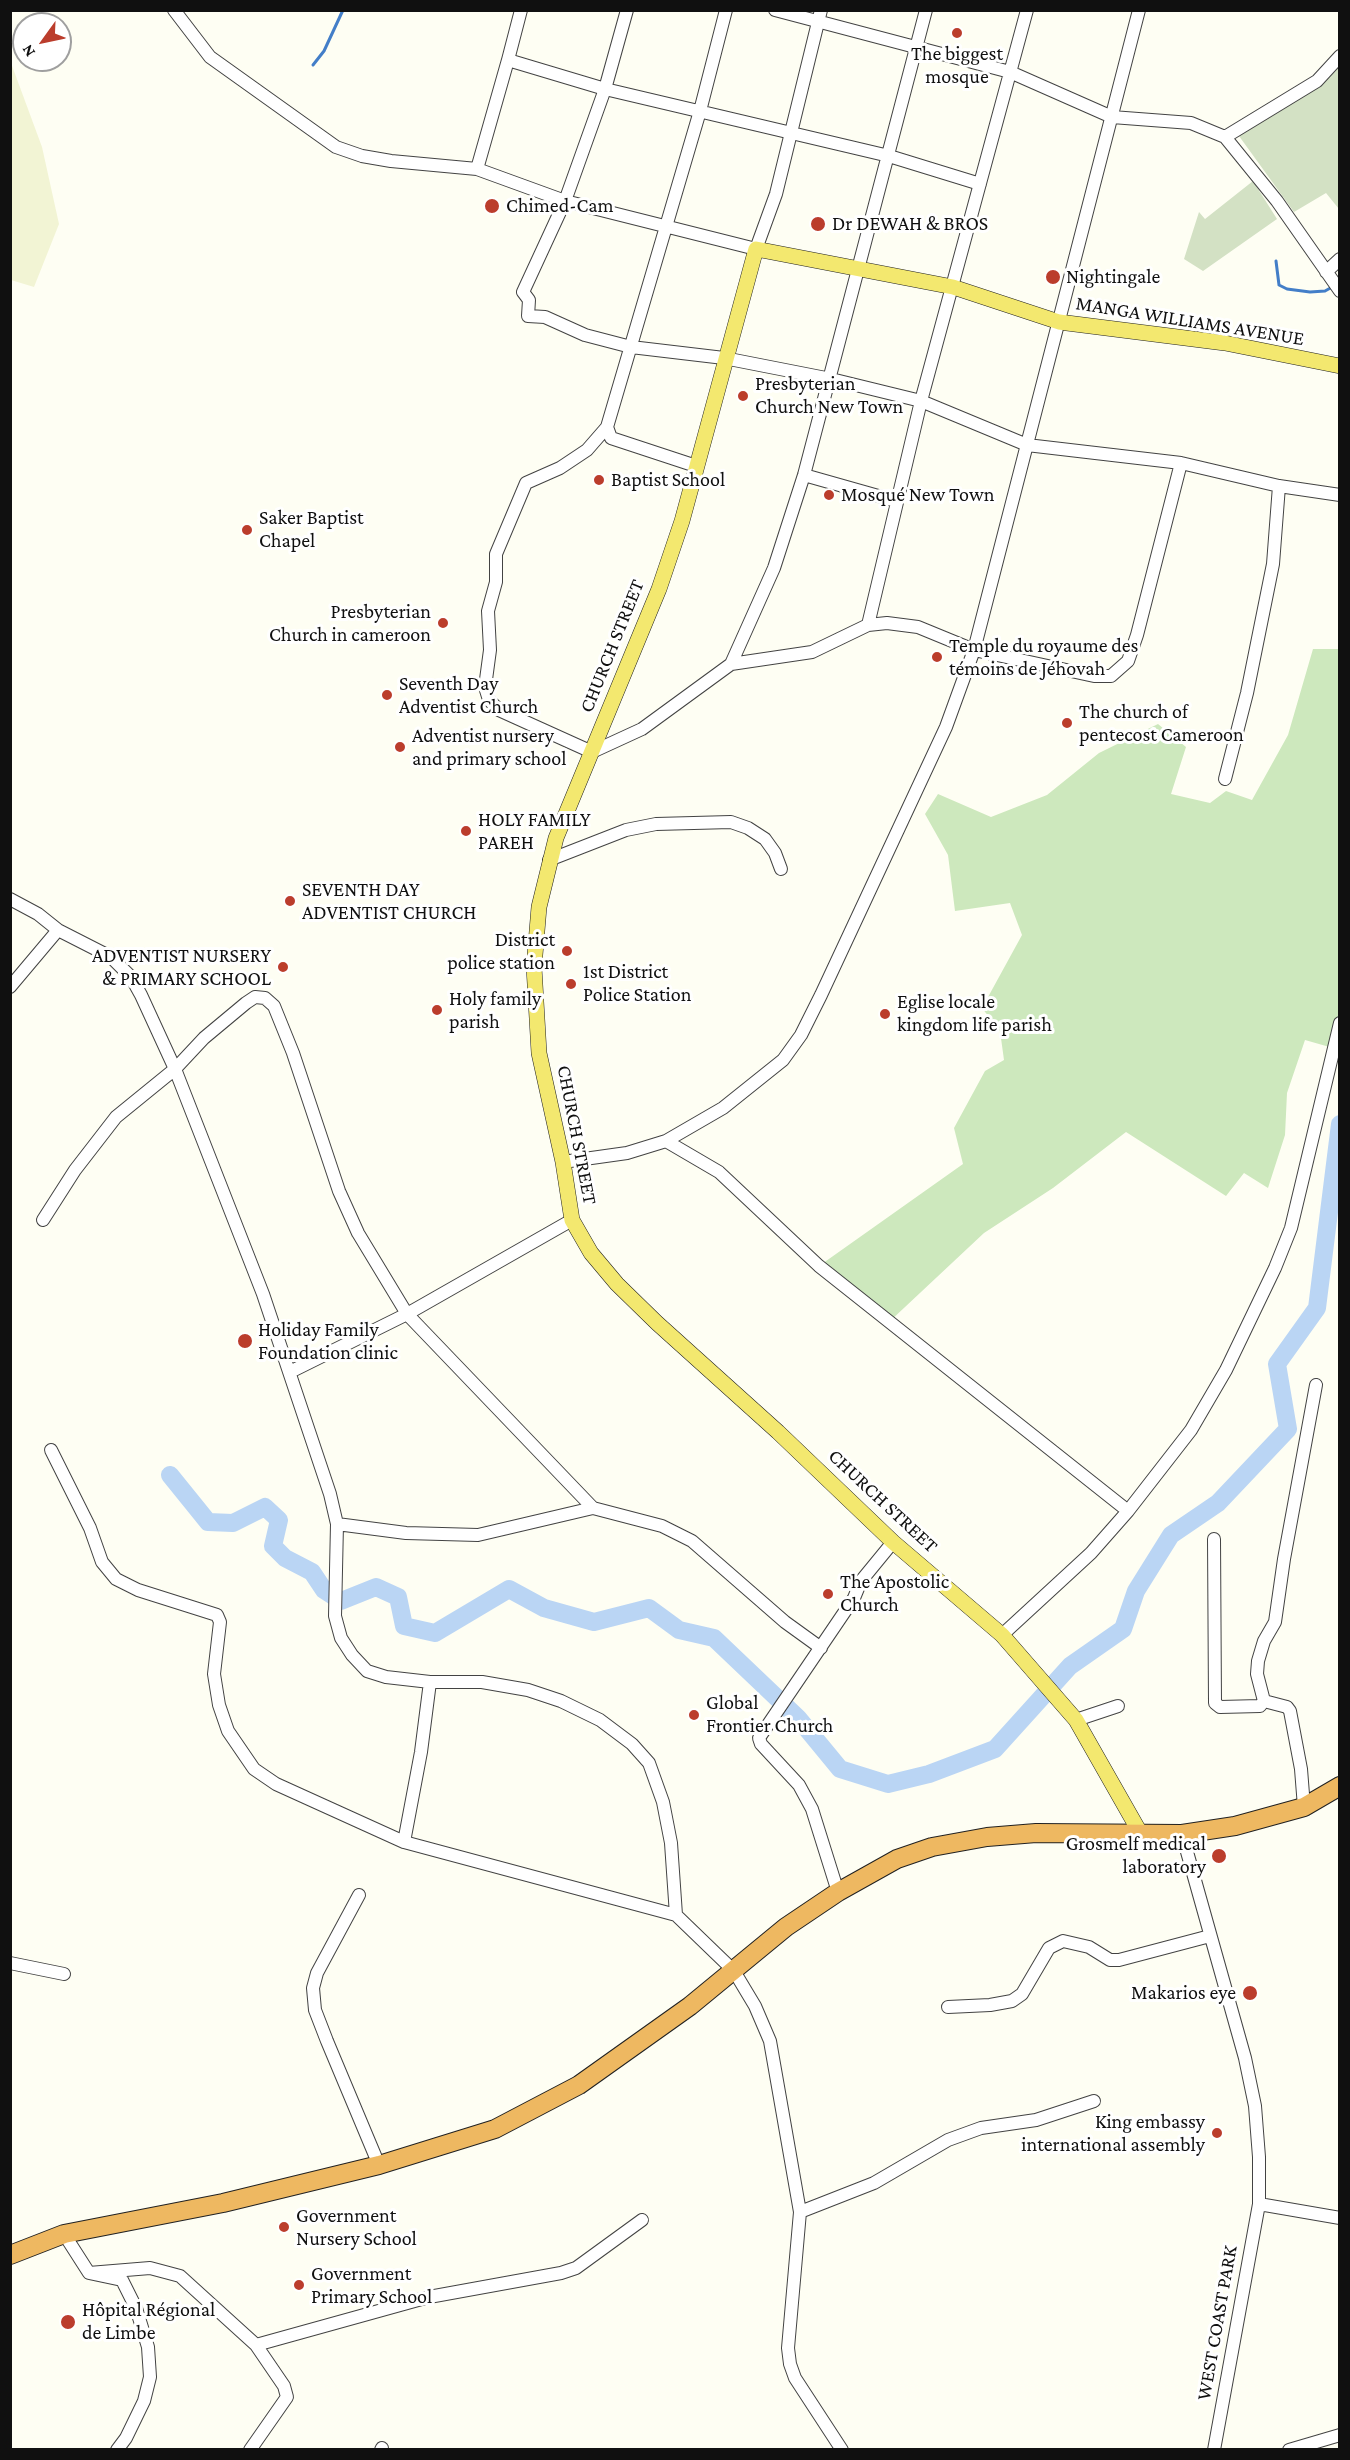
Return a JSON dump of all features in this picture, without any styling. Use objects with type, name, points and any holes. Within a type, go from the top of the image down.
[{"type":"highway","points":[[10,2254],[64,2234],[224,2203],[379,2165],[495,2129],[544,2105],[635,2047],[734,1971],[786,1927],[838,1892],[897,1859],[957,1842],[1036,1833],[1142,1836],[1182,1834],[1235,1826],[1304,1807],[1340,1786]]},
{"type":"main road","name":"MANGA WILLIAMS AVENUE","points":[[756,249],[953,287],[1059,322],[1225,343],[1340,366]]},
{"type":"main road","name":"CHURCH STREET","points":[[756,249],[696,466],[659,589],[549,860],[539,907],[534,967],[539,1053],[563,1161],[572,1221],[591,1253],[617,1284],[893,1542],[1002,1635],[1076,1720],[1142,1836]]},
{"type":"street","points":[[174,10],[210,57],[336,147],[362,156],[391,161],[477,169],[565,201],[666,224],[756,249],[768,222],[820,17]]},
{"type":"street","points":[[477,169],[521,10]]},
{"type":"street","points":[[627,10],[604,89],[565,201],[523,292],[529,300],[528,316],[545,317],[585,335],[631,347],[724,358],[831,379],[921,401],[1027,445],[1181,463],[1280,486],[1340,495]]},
{"type":"street","points":[[726,10],[700,111],[607,427],[587,450],[560,468],[525,483],[496,554],[496,582],[488,611],[490,650],[485,687],[489,700],[500,710],[592,752],[642,729],[731,664],[812,652],[868,625],[887,623],[918,627],[974,650],[1094,676],[1111,676],[1128,661],[1137,635],[1181,463]]},
{"type":"street","points":[[776,10],[820,17],[918,49],[1010,72],[1112,117],[1191,123],[1225,137],[1270,192],[1334,283]]},
{"type":"street","points":[[731,664],[774,568],[804,475],[918,49],[926,10]]},
{"type":"street","points":[[868,625],[921,401],[1027,10]]},
{"type":"street","points":[[563,1161],[627,1153],[666,1141],[723,1108],[750,1089],[783,1060],[801,1035],[858,920],[946,727],[974,650],[1139,10]]},
{"type":"street","points":[[1225,137],[1317,81],[1340,56]]},
{"type":"street","points":[[508,60],[604,89],[889,156],[980,184]]},
{"type":"street","points":[[1334,283],[1340,259]]},
{"type":"street","points":[[607,427],[611,438],[696,466]]},
{"type":"street","points":[[804,475],[896,501]]},
{"type":"street","points":[[1225,779],[1247,693],[1273,564],[1280,486]]},
{"type":"street","points":[[549,860],[626,830],[656,824],[731,822],[748,828],[765,839],[775,853],[781,869]]},
{"type":"street","points":[[10,899],[38,914],[58,930],[111,957],[131,977],[175,1069],[263,1294],[290,1372],[337,1524],[335,1616],[341,1638],[352,1655],[367,1671],[386,1677],[430,1682],[482,1682],[528,1690],[561,1701],[600,1720],[632,1744],[649,1763],[663,1802],[671,1843],[676,1915]]},
{"type":"street","points":[[10,987],[58,930]]},
{"type":"street","points":[[43,1220],[75,1170],[111,1123],[175,1069],[204,1038],[246,1003],[255,998],[265,998],[274,1006],[293,1053],[339,1191],[358,1233],[406,1314],[593,1508]]},
{"type":"street","points":[[1002,1635],[1091,1553],[1128,1511],[1164,1468],[1191,1430],[1226,1370],[1275,1269],[1291,1228],[1340,1023]]},
{"type":"street","points":[[666,1141],[719,1172],[819,1266],[1128,1511]]},
{"type":"street","points":[[290,1372],[406,1314],[572,1221]]},
{"type":"street","points":[[1264,1701],[1257,1674],[1258,1661],[1264,1641],[1275,1622],[1316,1385]]},
{"type":"street","points":[[51,1450],[90,1528],[102,1562],[116,1579],[138,1590],[217,1615],[220,1622],[214,1674],[219,1705],[228,1731],[254,1769],[276,1784],[404,1842],[676,1915],[734,1971],[755,2006],[770,2041],[800,2212],[788,2348],[790,2364],[795,2378],[842,2450]]},
{"type":"street","points":[[337,1524],[406,1533],[478,1535],[593,1508],[662,1526],[692,1541],[784,1622],[821,1648]]},
{"type":"street","points":[[1214,1539],[1215,1703],[1220,1707],[1260,1706],[1264,1701]]},
{"type":"street","points":[[838,1892],[812,1809],[804,1793],[782,1764],[761,1744],[759,1738],[854,1599],[861,1581],[893,1542]]},
{"type":"street","points":[[404,1842],[421,1752],[430,1682]]},
{"type":"street","points":[[1264,1701],[1287,1707],[1290,1711],[1301,1768],[1304,1807]]},
{"type":"street","points":[[1076,1720],[1118,1706]]},
{"type":"street","name":"WEST COAST PARK","points":[[1182,1834],[1245,2058],[1255,2106],[1259,2157],[1259,2204],[1214,2450]]},
{"type":"street","points":[[359,1895],[317,1972],[313,1988],[315,2010],[379,2165]]},
{"type":"street","points":[[948,2007],[990,2005],[1012,2001],[1022,1994],[1049,1948],[1063,1941],[1089,1947],[1110,1960],[1119,1960],[1210,1935]]},
{"type":"street","points":[[10,1963],[64,1974]]},
{"type":"street","points":[[800,2212],[874,2183],[948,2140],[981,2128],[1036,2120],[1094,2101]]},
{"type":"street","points":[[1259,2204],[1340,2218]]},
{"type":"street","points":[[256,2345],[429,2297],[561,2273],[576,2268],[642,2220]]},
{"type":"street","points":[[64,2234],[89,2273],[122,2280],[136,2308],[148,2347],[150,2377],[144,2401],[126,2438],[117,2450]]},
{"type":"street","points":[[89,2273],[150,2268],[180,2276],[256,2345],[284,2386],[287,2397],[250,2450]]},
{"type":"street","points":[[1289,2450],[1340,2435]]},
{"type":"green space","points":[[11,63],[12,72],[14,72],[42,147],[59,224],[34,287],[11,280]]},
{"type":"green space","points":[[1339,63],[1339,209],[1326,193],[1294,212],[1239,136],[1319,86]]},
{"type":"green space","points":[[1253,181],[1277,219],[1203,271],[1184,259],[1199,212],[1205,219]]},
{"type":"green space","points":[[1313,649],[1339,649],[1339,1067],[1333,1048],[1305,1040],[1287,1093],[1285,1135],[1268,1188],[1244,1173],[1226,1196],[1126,1132],[1053,1188],[984,1233],[889,1322],[819,1266],[963,1164],[954,1128],[985,1071],[1004,1060],[1000,1031],[982,1008],[1022,935],[1010,903],[955,911],[948,855],[925,814],[938,794],[991,817],[1047,795],[1099,753],[1158,724],[1186,747],[1171,794],[1210,803],[1226,791],[1252,800],[1288,735]]},
{"type":"waterway","points":[[313,65],[324,51],[343,10]]},
{"type":"waterway","points":[[1276,261],[1279,285],[1287,289],[1310,292],[1325,291],[1334,286]]},
{"type":"waterway","points":[[170,1475],[208,1522],[233,1523],[265,1507],[279,1520],[273,1546],[285,1558],[312,1572],[324,1590],[341,1601],[376,1587],[398,1597],[404,1626],[435,1633],[509,1589],[544,1608],[594,1622],[649,1608],[679,1630],[714,1638],[798,1718],[840,1769],[888,1784],[929,1774],[995,1749],[1070,1666],[1123,1629],[1136,1591],[1171,1535],[1218,1503],[1288,1429],[1277,1364],[1317,1308],[1340,1124]]},
{"type":"place","name":"The biggest mosque","points":[[957,33]]},
{"type":"place","name":"Chimed-Cam","points":[[492,206]]},
{"type":"place","name":"Dr DEWAH & BROS","points":[[818,224]]},
{"type":"place","name":"Nightingale","points":[[1053,277]]},
{"type":"place","name":"Presbyterian Church New Town","points":[[743,396]]},
{"type":"place","name":"Baptist School","points":[[599,480]]},
{"type":"place","name":"Mosqué New Town","points":[[829,495]]},
{"type":"place","name":"Saker Baptist Chapel","points":[[247,530]]},
{"type":"place","name":"Presbyterian Church in cameroon","points":[[443,623]]},
{"type":"place","name":"Temple du royaume des témoins de Jéhovah","points":[[937,657]]},
{"type":"place","name":"Seventh Day Adventist Church","points":[[387,695]]},
{"type":"place","name":"The church of pentecost Cameroon","points":[[1067,723]]},
{"type":"place","name":"Adventist nursery and primary school","points":[[400,747]]},
{"type":"place","name":"HOLY FAMILY PAREH","points":[[466,831]]},
{"type":"place","name":"SEVENTH DAY ADVENTIST CHURCH","points":[[290,901]]},
{"type":"place","name":"District police station","points":[[567,951]]},
{"type":"place","name":"ADVENTIST NURSERY & PRIMARY SCHOOL","points":[[283,967]]},
{"type":"place","name":"1st District Police Station","points":[[571,984]]},
{"type":"place","name":"Holy family parish","points":[[437,1010]]},
{"type":"place","name":"Eglise locale kingdom life parish","points":[[885,1014]]},
{"type":"place","name":"Holiday Family Foundation clinic","points":[[245,1341]]},
{"type":"place","name":"The Apostolic Church","points":[[828,1594]]},
{"type":"place","name":"Global Frontier Church","points":[[694,1715]]},
{"type":"place","name":"Grosmelf medical laboratory","points":[[1219,1856]]},
{"type":"place","name":"Makarios eye","points":[[1250,1993]]},
{"type":"place","name":"King embassy international assembly","points":[[1217,2133]]},
{"type":"place","name":"Government Nursery School","points":[[284,2227]]},
{"type":"place","name":"Government Primary School","points":[[299,2285]]},
{"type":"place","name":"Hôpital Régional de Limbe","points":[[68,2322]]}]
